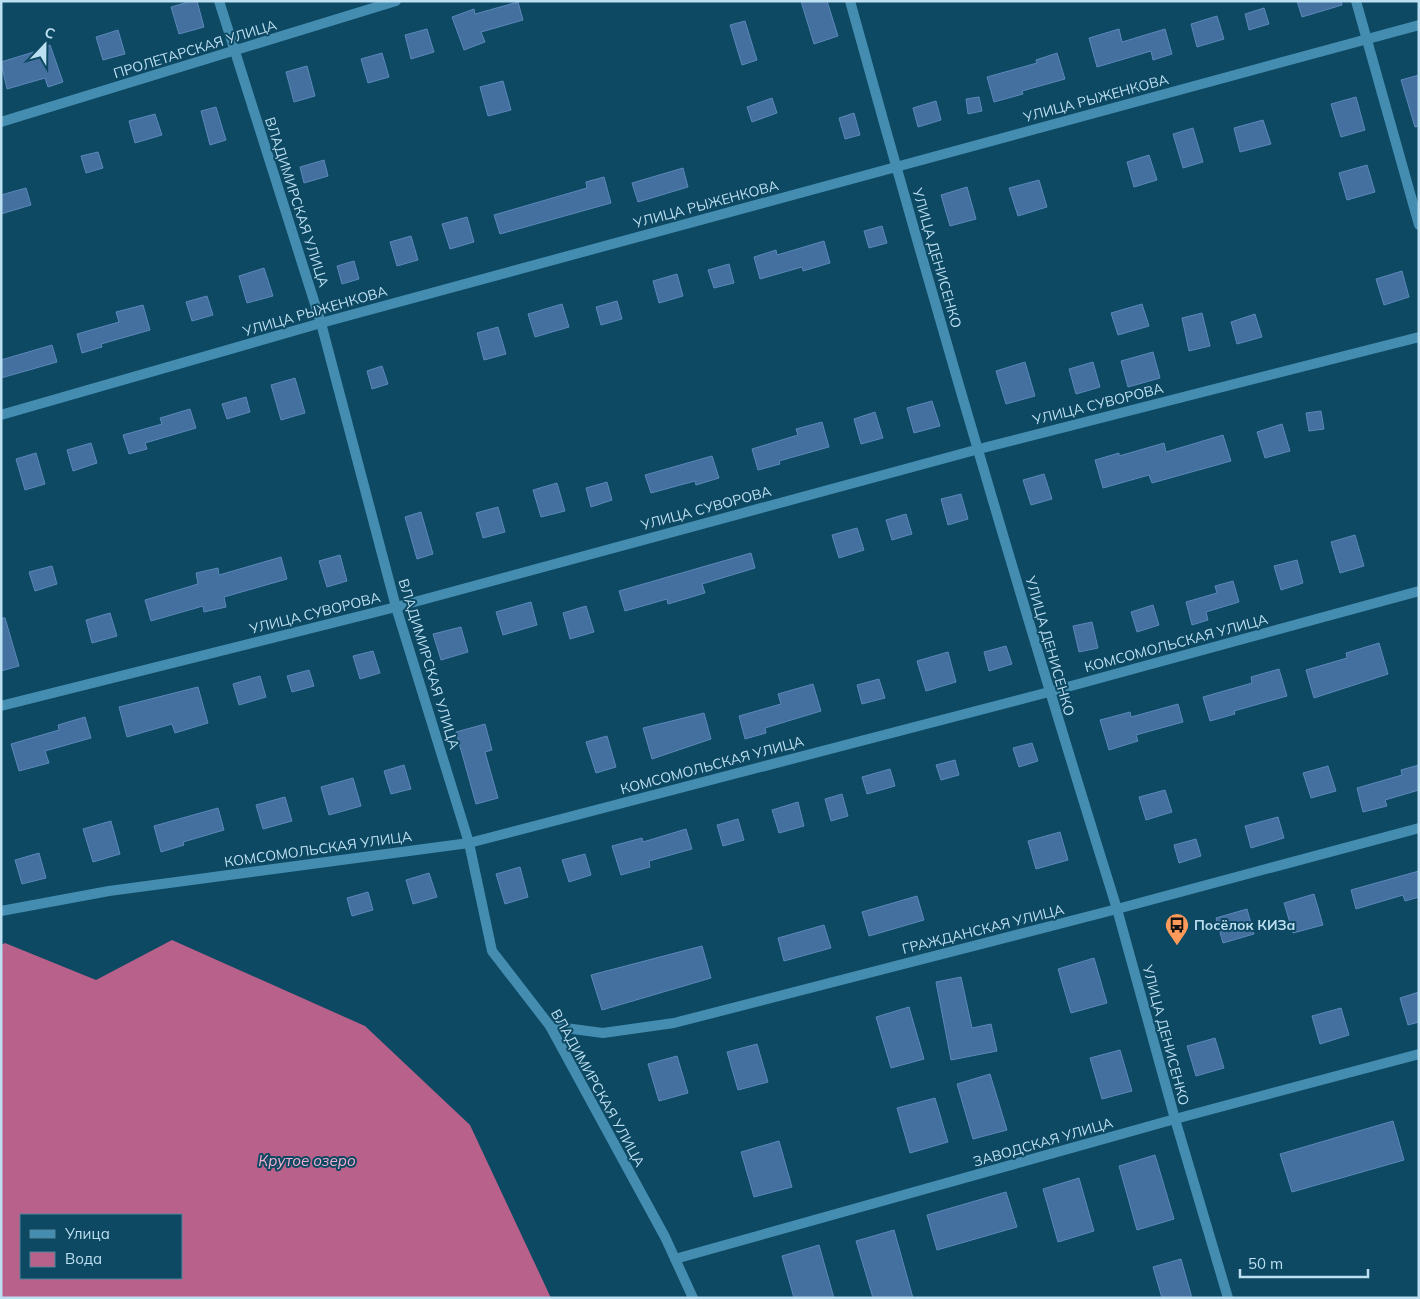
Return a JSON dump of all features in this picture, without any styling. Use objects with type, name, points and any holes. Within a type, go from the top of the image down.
[{"type":"street","name":"ВЛАДИМИРСКАЯ УЛИЦА","points":[[219,1],[322,322],[396,607],[469,843],[492,951],[550,1026],[675,1259],[693,1298]]},
{"type":"street","name":"ПРОЛЕТАРСКАЯ УЛИЦА","points":[[1,122],[396,1]]},
{"type":"street","name":"УЛИЦА ДЕНИСЕНКО","points":[[850,1],[1049,692],[1117,909],[1175,1119],[1228,1298]]},
{"type":"street","points":[[1356,1],[1419,225]]},
{"type":"street","name":"УЛИЦА РЫЖЕНКОВА","points":[[1,416],[322,322],[1419,25]]},
{"type":"street","name":"УЛИЦА СУВОРОВА","points":[[1,706],[396,607],[979,449],[1419,337]]},
{"type":"street","name":"КОМСОМОЛЬСКАЯ УЛИЦА","points":[[1,911],[108,891],[469,843],[1049,692],[1419,591]]},
{"type":"street","name":"ГРАЖДАНСКАЯ УЛИЦА","points":[[550,1026],[603,1033],[674,1023],[1117,909],[1419,828]]},
{"type":"street","name":"ЗАВОДСКАЯ УЛИЦА","points":[[675,1259],[1175,1119],[1419,1054]]},
{"type":"water","name":"Крутое озеро","points":[[172,940],[365,1026],[470,1125],[551,1298],[1,1298],[1,945],[5,943],[96,980]]},
{"type":"building","points":[[197,1],[204,27],[179,34],[171,7]]},
{"type":"building","points":[[801,1],[827,1],[838,36],[814,44]]},
{"type":"building","points":[[1297,1],[1341,1],[1342,5],[1302,17]]},
{"type":"building","points":[[518,2],[523,20],[481,32],[485,42],[464,50],[452,17],[474,9],[475,14]]},
{"type":"building","points":[[1264,8],[1269,24],[1249,30],[1245,14]]},
{"type":"building","points":[[1217,16],[1224,39],[1197,47],[1191,24]]},
{"type":"building","points":[[745,21],[757,60],[742,65],[730,25]]},
{"type":"building","points":[[427,29],[434,52],[411,59],[405,35]]},
{"type":"building","points":[[1119,29],[1122,42],[1165,29],[1172,54],[1153,60],[1151,51],[1097,67],[1089,38]]},
{"type":"building","points":[[118,30],[125,54],[103,60],[96,37]]},
{"type":"building","points":[[50,45],[63,82],[48,87],[45,78],[7,89],[1,62]]},
{"type":"building","points":[[382,53],[389,77],[368,83],[361,59]]},
{"type":"building","points":[[1057,53],[1065,79],[1022,91],[1023,94],[994,102],[987,77],[1037,63],[1036,60]]},
{"type":"building","points":[[307,66],[315,96],[294,102],[286,72]]},
{"type":"building","points":[[1419,75],[1419,126],[1415,127],[1401,80]]},
{"type":"building","points":[[503,81],[511,110],[488,116],[480,87]]},
{"type":"building","points":[[979,97],[982,111],[968,114],[966,99]]},
{"type":"building","points":[[1356,97],[1365,130],[1341,137],[1331,104]]},
{"type":"building","points":[[772,98],[777,113],[752,122],[747,107]]},
{"type":"building","points":[[936,101],[941,120],[918,127],[913,108]]},
{"type":"building","points":[[216,107],[226,140],[210,145],[201,111]]},
{"type":"building","points":[[854,113],[860,135],[845,139],[839,118]]},
{"type":"building","points":[[155,114],[162,135],[135,143],[129,121]]},
{"type":"building","points":[[1263,120],[1271,144],[1240,152],[1234,128]]},
{"type":"building","points":[[1193,128],[1203,162],[1183,168],[1173,134]]},
{"type":"building","points":[[98,152],[103,168],[86,173],[81,156]]},
{"type":"building","points":[[1149,155],[1157,180],[1134,187],[1127,162]]},
{"type":"building","points":[[324,160],[328,176],[304,183],[300,167]]},
{"type":"building","points":[[1367,165],[1375,192],[1347,200],[1339,173]]},
{"type":"building","points":[[683,168],[688,187],[638,202],[632,183]]},
{"type":"building","points":[[604,177],[611,203],[500,234],[494,215],[587,188],[586,182]]},
{"type":"building","points":[[1039,180],[1047,207],[1018,216],[1009,188]]},
{"type":"building","points":[[967,187],[976,219],[950,226],[941,195]]},
{"type":"building","points":[[26,188],[31,205],[1,214],[1,195]]},
{"type":"building","points":[[467,217],[474,242],[450,249],[442,224]]},
{"type":"building","points":[[882,226],[887,243],[869,248],[864,231]]},
{"type":"building","points":[[411,236],[418,260],[397,266],[390,242]]},
{"type":"building","points":[[824,241],[830,263],[803,271],[802,267],[760,279],[754,257],[776,250],[777,255]]},
{"type":"building","points":[[354,261],[359,279],[342,284],[337,266]]},
{"type":"building","points":[[729,264],[734,283],[714,288],[708,270]]},
{"type":"building","points":[[264,268],[273,296],[247,303],[239,276]]},
{"type":"building","points":[[1402,271],[1409,297],[1384,305],[1376,279]]},
{"type":"building","points":[[677,274],[683,296],[659,303],[653,281]]},
{"type":"building","points":[[207,296],[213,315],[192,321],[186,302]]},
{"type":"building","points":[[617,301],[622,319],[601,325],[596,307]]},
{"type":"building","points":[[562,304],[569,327],[535,337],[528,314]]},
{"type":"building","points":[[1142,304],[1149,326],[1118,335],[1111,313]]},
{"type":"building","points":[[143,305],[150,330],[101,344],[102,347],[82,353],[77,334],[119,322],[116,312]]},
{"type":"building","points":[[1202,313],[1210,346],[1189,351],[1182,318]]},
{"type":"building","points":[[1255,314],[1262,337],[1237,344],[1231,322]]},
{"type":"building","points":[[498,327],[506,354],[484,360],[477,333]]},
{"type":"building","points":[[52,345],[57,362],[1,378],[1,360]]},
{"type":"building","points":[[1153,352],[1160,378],[1128,387],[1121,361]]},
{"type":"building","points":[[1025,362],[1035,396],[1006,404],[996,371]]},
{"type":"building","points":[[1093,362],[1100,387],[1076,394],[1069,369]]},
{"type":"building","points":[[382,366],[388,384],[372,389],[367,371]]},
{"type":"building","points":[[295,378],[305,413],[281,420],[271,385]]},
{"type":"building","points":[[246,397],[250,412],[227,419],[222,404]]},
{"type":"building","points":[[932,401],[940,426],[914,433],[907,408]]},
{"type":"building","points":[[190,409],[196,428],[145,443],[147,449],[129,454],[123,435],[162,424],[160,418]]},
{"type":"building","points":[[1321,411],[1324,429],[1309,431],[1306,413]]},
{"type":"building","points":[[875,412],[883,438],[861,444],[854,419]]},
{"type":"building","points":[[822,422],[829,447],[779,461],[780,464],[758,470],[752,449],[798,435],[796,429]]},
{"type":"building","points":[[1282,424],[1290,451],[1265,458],[1257,432]]},
{"type":"building","points":[[1223,435],[1231,461],[1152,483],[1149,475],[1103,488],[1095,460],[1119,453],[1119,456],[1164,443],[1166,452]]},
{"type":"building","points":[[91,443],[97,463],[73,471],[67,450]]},
{"type":"building","points":[[36,453],[45,484],[25,490],[16,459]]},
{"type":"building","points":[[712,456],[719,478],[696,485],[695,481],[651,493],[645,475]]},
{"type":"building","points":[[1044,474],[1052,499],[1031,505],[1023,480]]},
{"type":"building","points":[[607,482],[612,500],[591,507],[586,488]]},
{"type":"building","points":[[557,483],[565,511],[541,517],[533,490]]},
{"type":"building","points":[[961,494],[968,519],[948,525],[941,499]]},
{"type":"building","points":[[498,507],[505,532],[483,538],[476,513]]},
{"type":"building","points":[[421,512],[433,554],[417,559],[405,517]]},
{"type":"building","points":[[906,514],[912,534],[892,540],[886,520]]},
{"type":"building","points":[[857,528],[864,550],[839,558],[832,535]]},
{"type":"building","points":[[1355,535],[1364,566],[1340,573],[1331,542]]},
{"type":"building","points":[[751,553],[755,568],[702,584],[705,593],[668,604],[667,599],[625,611],[619,591]]},
{"type":"building","points":[[340,555],[347,581],[327,587],[319,561]]},
{"type":"building","points":[[281,557],[287,579],[224,597],[226,607],[204,612],[203,606],[151,621],[145,600],[198,584],[196,573],[218,568],[219,575]]},
{"type":"building","points":[[1297,560],[1303,583],[1281,590],[1274,566]]},
{"type":"building","points":[[52,566],[57,584],[35,591],[29,572]]},
{"type":"building","points":[[1233,581],[1239,602],[1206,612],[1208,620],[1192,625],[1186,602],[1217,593],[1215,586]]},
{"type":"building","points":[[531,602],[537,625],[503,635],[496,612]]},
{"type":"building","points":[[1153,605],[1159,625],[1137,632],[1131,612]]},
{"type":"building","points":[[586,606],[594,632],[570,639],[563,613]]},
{"type":"building","points":[[110,613],[117,636],[92,643],[86,620]]},
{"type":"building","points":[[1,618],[5,618],[19,666],[1,671]]},
{"type":"building","points":[[1092,622],[1098,648],[1079,652],[1073,626]]},
{"type":"building","points":[[461,627],[468,652],[441,660],[433,634]]},
{"type":"building","points":[[1379,643],[1388,674],[1314,698],[1306,670],[1347,658],[1346,653]]},
{"type":"building","points":[[1006,646],[1012,664],[989,671],[984,652]]},
{"type":"building","points":[[373,651],[380,673],[360,679],[353,656]]},
{"type":"building","points":[[948,652],[956,682],[926,691],[917,661]]},
{"type":"building","points":[[1279,669],[1287,696],[1234,711],[1235,714],[1210,721],[1203,697],[1252,683],[1251,677]]},
{"type":"building","points":[[309,670],[314,686],[292,692],[287,676]]},
{"type":"building","points":[[260,676],[266,697],[239,705],[233,684]]},
{"type":"building","points":[[879,679],[885,698],[862,704],[857,685]]},
{"type":"building","points":[[813,684],[821,711],[765,728],[766,733],[745,739],[739,716],[781,704],[778,694]]},
{"type":"building","points":[[198,687],[208,723],[175,733],[172,724],[127,737],[119,707]]},
{"type":"building","points":[[1178,704],[1183,722],[1136,735],[1138,741],[1109,750],[1100,720],[1130,712],[1131,717]]},
{"type":"building","points":[[704,713],[711,739],[652,759],[643,728]]},
{"type":"building","points":[[85,717],[91,738],[45,751],[49,763],[19,771],[11,744],[59,730],[58,725]]},
{"type":"building","points":[[485,724],[492,750],[485,752],[498,798],[476,804],[456,732]]},
{"type":"building","points":[[607,736],[616,767],[596,773],[586,742]]},
{"type":"building","points":[[1032,743],[1038,761],[1019,767],[1013,748]]},
{"type":"building","points":[[955,760],[959,775],[941,780],[936,765]]},
{"type":"building","points":[[404,765],[411,789],[391,794],[384,771]]},
{"type":"building","points":[[1419,765],[1419,790],[1385,800],[1387,806],[1363,812],[1357,788],[1402,775],[1401,770]]},
{"type":"building","points":[[1328,766],[1336,791],[1311,798],[1303,773]]},
{"type":"building","points":[[890,769],[895,786],[867,794],[862,777]]},
{"type":"building","points":[[353,778],[361,806],[329,815],[321,787]]},
{"type":"building","points":[[1165,790],[1172,812],[1146,820],[1139,797]]},
{"type":"building","points":[[842,794],[848,816],[831,821],[825,799]]},
{"type":"building","points":[[285,797],[292,821],[263,829],[256,805]]},
{"type":"building","points":[[798,802],[804,826],[779,833],[772,810]]},
{"type":"building","points":[[218,808],[224,830],[183,842],[184,845],[161,852],[154,826]]},
{"type":"building","points":[[1278,817],[1284,838],[1251,848],[1245,826]]},
{"type":"building","points":[[738,819],[744,840],[723,846],[717,825]]},
{"type":"building","points":[[111,821],[120,854],[93,862],[83,829]]},
{"type":"building","points":[[686,829],[692,849],[649,861],[650,867],[621,875],[612,846],[642,838],[643,842]]},
{"type":"building","points":[[1060,832],[1068,860],[1036,869],[1028,841]]},
{"type":"building","points":[[1196,839],[1201,856],[1179,863],[1174,845]]},
{"type":"building","points":[[39,853],[46,878],[22,884],[15,860]]},
{"type":"building","points":[[585,854],[591,875],[569,882],[562,860]]},
{"type":"building","points":[[520,867],[528,897],[505,904],[496,874]]},
{"type":"building","points":[[1419,871],[1419,897],[1405,901],[1403,895],[1356,909],[1351,890]]},
{"type":"building","points":[[429,873],[437,897],[413,904],[406,880]]},
{"type":"building","points":[[368,892],[373,910],[352,916],[347,898]]},
{"type":"building","points":[[1314,894],[1323,925],[1293,933],[1284,903]]},
{"type":"building","points":[[917,896],[924,920],[869,936],[862,912]]},
{"type":"building","points":[[1247,909],[1254,934],[1223,943],[1216,918]]},
{"type":"building","points":[[824,925],[831,948],[784,961],[778,938]]},
{"type":"building","points":[[702,946],[711,978],[602,1010],[591,975]]},
{"type":"building","points":[[1094,958],[1107,1003],[1071,1013],[1058,969]]},
{"type":"building","points":[[961,977],[972,1028],[991,1024],[997,1051],[951,1060],[936,982]]},
{"type":"building","points":[[1419,992],[1419,1022],[1408,1025],[1400,998]]},
{"type":"building","points":[[909,1007],[924,1059],[891,1068],[876,1017]]},
{"type":"building","points":[[1341,1008],[1349,1035],[1320,1044],[1312,1016]]},
{"type":"building","points":[[1215,1038],[1224,1068],[1196,1076],[1187,1046]]},
{"type":"building","points":[[757,1044],[768,1082],[738,1090],[727,1052]]},
{"type":"building","points":[[1120,1050],[1132,1091],[1102,1099],[1090,1058]]},
{"type":"building","points":[[677,1056],[688,1093],[659,1101],[648,1064]]},
{"type":"building","points":[[990,1074],[1007,1130],[973,1139],[957,1084]]},
{"type":"building","points":[[935,1098],[948,1142],[910,1153],[897,1108]]},
{"type":"building","points":[[1393,1121],[1404,1160],[1292,1192],[1280,1154]]},
{"type":"building","points":[[779,1141],[792,1187],[754,1197],[741,1152]]},
{"type":"building","points":[[1155,1155],[1174,1219],[1137,1230],[1119,1166]]},
{"type":"building","points":[[1079,1178],[1094,1231],[1058,1242],[1043,1189]]},
{"type":"building","points":[[1006,1192],[1017,1227],[937,1250],[927,1215]]},
{"type":"building","points":[[894,1230],[913,1298],[873,1298],[856,1241]]},
{"type":"building","points":[[819,1245],[834,1298],[794,1298],[782,1256]]},
{"type":"building","points":[[1181,1259],[1192,1298],[1162,1298],[1153,1267]]},
{"type":"place","name":"Посёлок КИЗа","points":[[1177,946]]}]
